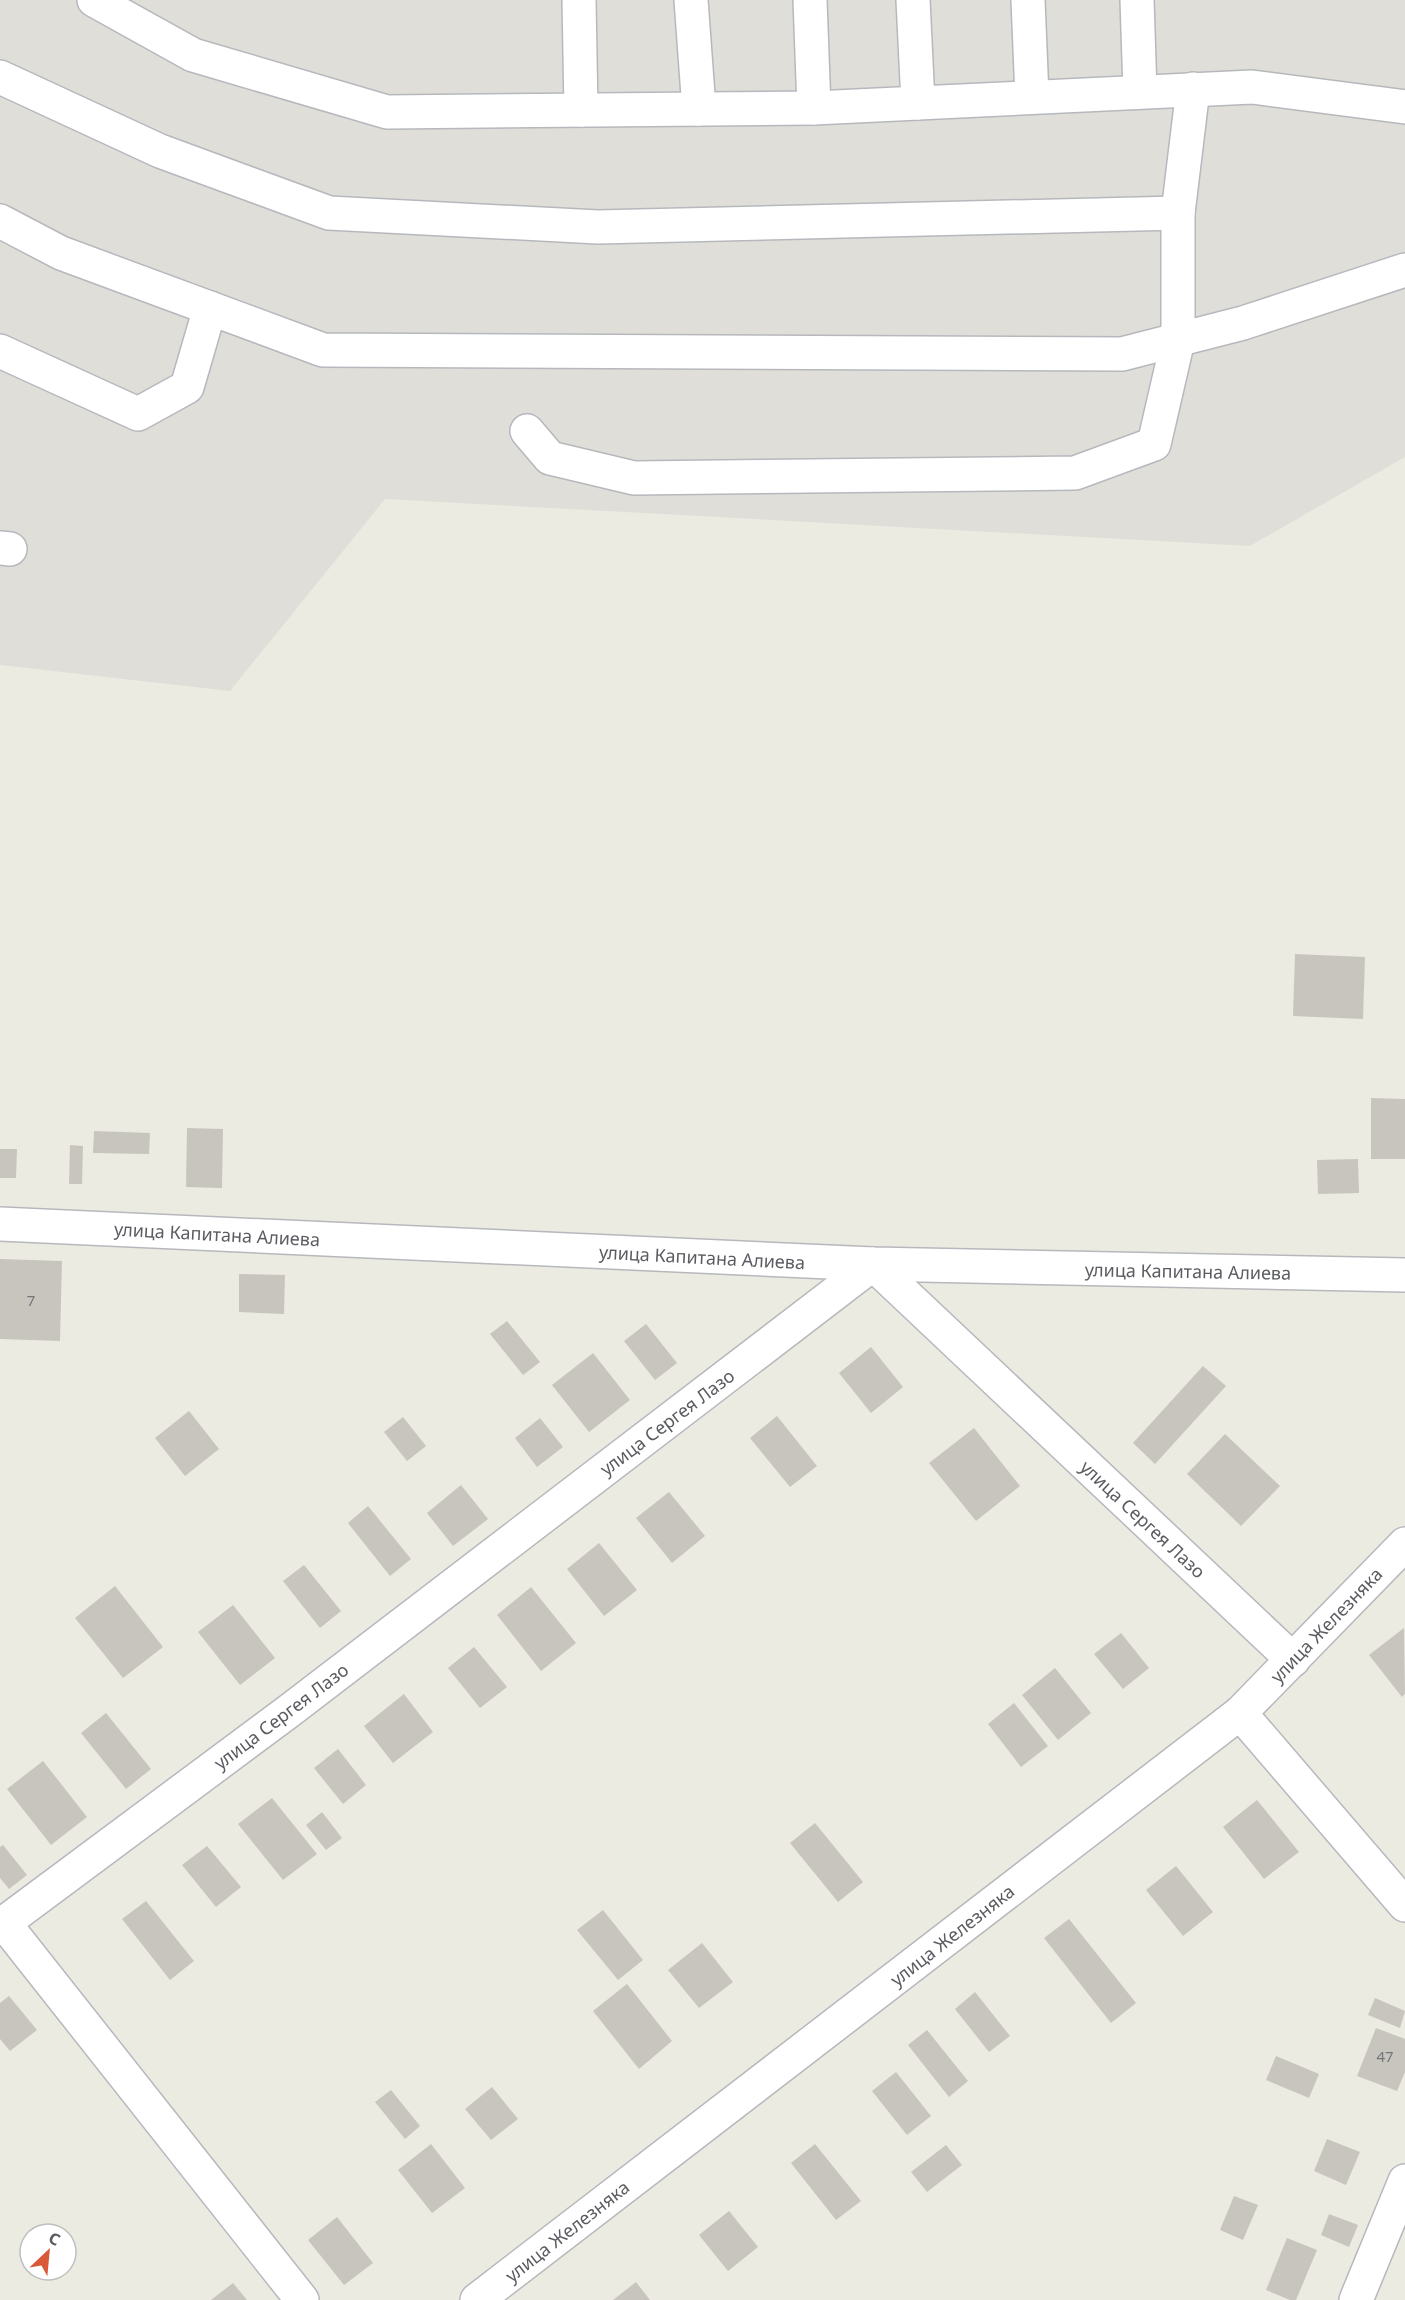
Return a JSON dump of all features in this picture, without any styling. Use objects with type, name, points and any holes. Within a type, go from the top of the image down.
[{"type":"lane","points":[[94,0],[193,55],[387,112],[814,108],[1252,87],[1405,107]]},
{"type":"lane","points":[[579,0],[581,110]]},
{"type":"lane","points":[[691,0],[699,109]]},
{"type":"lane","points":[[810,0],[814,108]]},
{"type":"lane","points":[[913,0],[918,103]]},
{"type":"lane","points":[[1028,0],[1032,97]]},
{"type":"lane","points":[[1137,0],[1140,92]]},
{"type":"lane","points":[[0,77],[160,151],[329,213],[598,227],[1178,213]]},
{"type":"lane","points":[[527,431],[550,458],[633,478],[1075,473],[1154,444],[1178,340],[1178,213],[1193,89]]},
{"type":"lane","points":[[0,221],[61,253],[323,350],[1122,354],[1244,323],[1405,270]]},
{"type":"lane","points":[[0,351],[138,414],[187,387],[210,308]]},
{"type":"lane","name":"улица Капитана Алиева","points":[[0,1224],[873,1264],[1405,1275]]},
{"type":"lane","name":"улица Сергея Лазо","points":[[2,1924],[289,1711],[873,1264],[1293,1660]]},
{"type":"lane","name":"улица Железняка","points":[[477,2300],[1240,1713],[1405,1544]]},
{"type":"lane","points":[[1240,1713],[1405,1905]]},
{"type":"lane","points":[[2,1924],[302,2300]]},
{"type":"lane","points":[[1356,2300],[1405,2181]]},
{"type":"shaded area","points":[[0,0],[1405,0],[1405,457],[1250,546],[385,499],[230,691],[0,665]]},
{"type":"building","points":[[1295,954],[1365,957],[1363,1019],[1293,1016]]},
{"type":"building","points":[[1371,1098],[1405,1099],[1405,1159],[1371,1159]]},
{"type":"building","points":[[187,1128],[223,1129],[222,1188],[186,1187]]},
{"type":"building","points":[[94,1131],[150,1133],[149,1154],[93,1153]]},
{"type":"building","points":[[70,1145],[83,1146],[82,1184],[69,1184]]},
{"type":"building","points":[[0,1149],[17,1149],[16,1178],[0,1178]]},
{"type":"building","points":[[1358,1159],[1359,1193],[1318,1194],[1317,1160]]},
{"type":"building","points":[[0,1259],[62,1261],[60,1341],[0,1339]]},
{"type":"building","points":[[239,1274],[285,1275],[284,1314],[239,1312]]},
{"type":"building","points":[[507,1321],[540,1362],[523,1375],[490,1334]]},
{"type":"building","points":[[646,1324],[677,1363],[655,1380],[624,1341]]},
{"type":"building","points":[[871,1347],[903,1387],[871,1413],[839,1373]]},
{"type":"building","points":[[593,1353],[630,1400],[589,1432],[552,1385]]},
{"type":"building","points":[[1203,1366],[1226,1386],[1155,1464],[1133,1443]]},
{"type":"building","points":[[189,1411],[219,1449],[185,1476],[155,1438]]},
{"type":"building","points":[[777,1416],[817,1466],[790,1487],[750,1438]]},
{"type":"building","points":[[403,1417],[426,1446],[407,1461],[384,1432]]},
{"type":"building","points":[[540,1418],[563,1447],[537,1467],[515,1438]]},
{"type":"building","points":[[974,1428],[1020,1486],[976,1521],[929,1463]]},
{"type":"building","points":[[1225,1434],[1280,1486],[1241,1526],[1187,1474]]},
{"type":"building","points":[[461,1485],[488,1519],[453,1546],[427,1513]]},
{"type":"building","points":[[669,1492],[705,1536],[672,1563],[636,1518]]},
{"type":"building","points":[[368,1506],[411,1559],[390,1576],[348,1523]]},
{"type":"building","points":[[599,1543],[637,1590],[604,1616],[567,1569]]},
{"type":"building","points":[[304,1565],[341,1611],[320,1628],[283,1581]]},
{"type":"building","points":[[115,1586],[163,1647],[123,1678],[75,1618]]},
{"type":"building","points":[[531,1587],[576,1643],[541,1671],[497,1615]]},
{"type":"building","points":[[233,1605],[275,1658],[240,1685],[198,1632]]},
{"type":"building","points":[[1404,1628],[1405,1694],[1402,1697],[1369,1655]]},
{"type":"building","points":[[1121,1633],[1149,1668],[1123,1689],[1094,1654]]},
{"type":"building","points":[[474,1647],[507,1687],[480,1708],[448,1668]]},
{"type":"building","points":[[1055,1668],[1091,1713],[1058,1740],[1022,1695]]},
{"type":"building","points":[[404,1694],[433,1732],[393,1763],[364,1726]]},
{"type":"building","points":[[1014,1703],[1048,1746],[1021,1767],[988,1724]]},
{"type":"building","points":[[106,1713],[151,1769],[126,1789],[81,1733]]},
{"type":"building","points":[[338,1749],[366,1785],[343,1804],[314,1768]]},
{"type":"building","points":[[43,1761],[87,1817],[51,1845],[7,1789]]},
{"type":"building","points":[[272,1798],[317,1854],[283,1880],[238,1824]]},
{"type":"building","points":[[1257,1800],[1299,1852],[1264,1879],[1223,1827]]},
{"type":"building","points":[[322,1812],[342,1838],[326,1850],[306,1825]]},
{"type":"building","points":[[815,1823],[863,1882],[838,1902],[790,1843]]},
{"type":"building","points":[[3,1845],[27,1875],[9,1889],[0,1878],[0,1847]]},
{"type":"building","points":[[207,1846],[241,1887],[216,1907],[182,1865]]},
{"type":"building","points":[[1176,1866],[1213,1912],[1183,1936],[1146,1890]]},
{"type":"building","points":[[146,1901],[194,1961],[170,1980],[122,1919]]},
{"type":"building","points":[[603,1910],[643,1960],[618,1980],[577,1930]]},
{"type":"building","points":[[1069,1919],[1136,2003],[1111,2023],[1044,1938]]},
{"type":"building","points":[[702,1943],[733,1982],[699,2008],[668,1970]]},
{"type":"building","points":[[627,1984],[672,2041],[639,2069],[593,2011]]},
{"type":"building","points":[[975,1992],[1010,2036],[989,2052],[955,2009]]},
{"type":"building","points":[[9,1996],[37,2030],[10,2051],[0,2039],[0,2003]]},
{"type":"building","points":[[1375,1998],[1405,2011],[1400,2028],[1368,2015]]},
{"type":"building","points":[[1376,2028],[1405,2039],[1405,2072],[1397,2091],[1357,2076]]},
{"type":"building","points":[[927,2030],[968,2081],[949,2097],[908,2045]]},
{"type":"building","points":[[1276,2056],[1319,2074],[1309,2098],[1266,2080]]},
{"type":"building","points":[[896,2072],[931,2116],[907,2135],[872,2091]]},
{"type":"building","points":[[492,2087],[518,2119],[491,2140],[465,2109]]},
{"type":"building","points":[[391,2090],[420,2126],[405,2139],[375,2102]]},
{"type":"building","points":[[1327,2139],[1360,2152],[1346,2185],[1314,2171]]},
{"type":"building","points":[[431,2144],[465,2188],[432,2213],[398,2170]]},
{"type":"building","points":[[815,2144],[861,2201],[836,2220],[791,2163]]},
{"type":"building","points":[[946,2145],[962,2165],[927,2192],[911,2172]]},
{"type":"building","points":[[1234,2196],[1258,2205],[1243,2240],[1220,2230]]},
{"type":"building","points":[[729,2211],[758,2247],[728,2271],[699,2235]]},
{"type":"building","points":[[1329,2214],[1358,2225],[1349,2247],[1321,2235]]},
{"type":"building","points":[[337,2217],[373,2263],[344,2285],[308,2240]]},
{"type":"building","points":[[1287,2238],[1317,2250],[1296,2300],[1290,2300],[1266,2290]]},
{"type":"building","points":[[636,2282],[650,2300],[613,2300]]},
{"type":"building","points":[[233,2283],[247,2300],[211,2300]]}]
